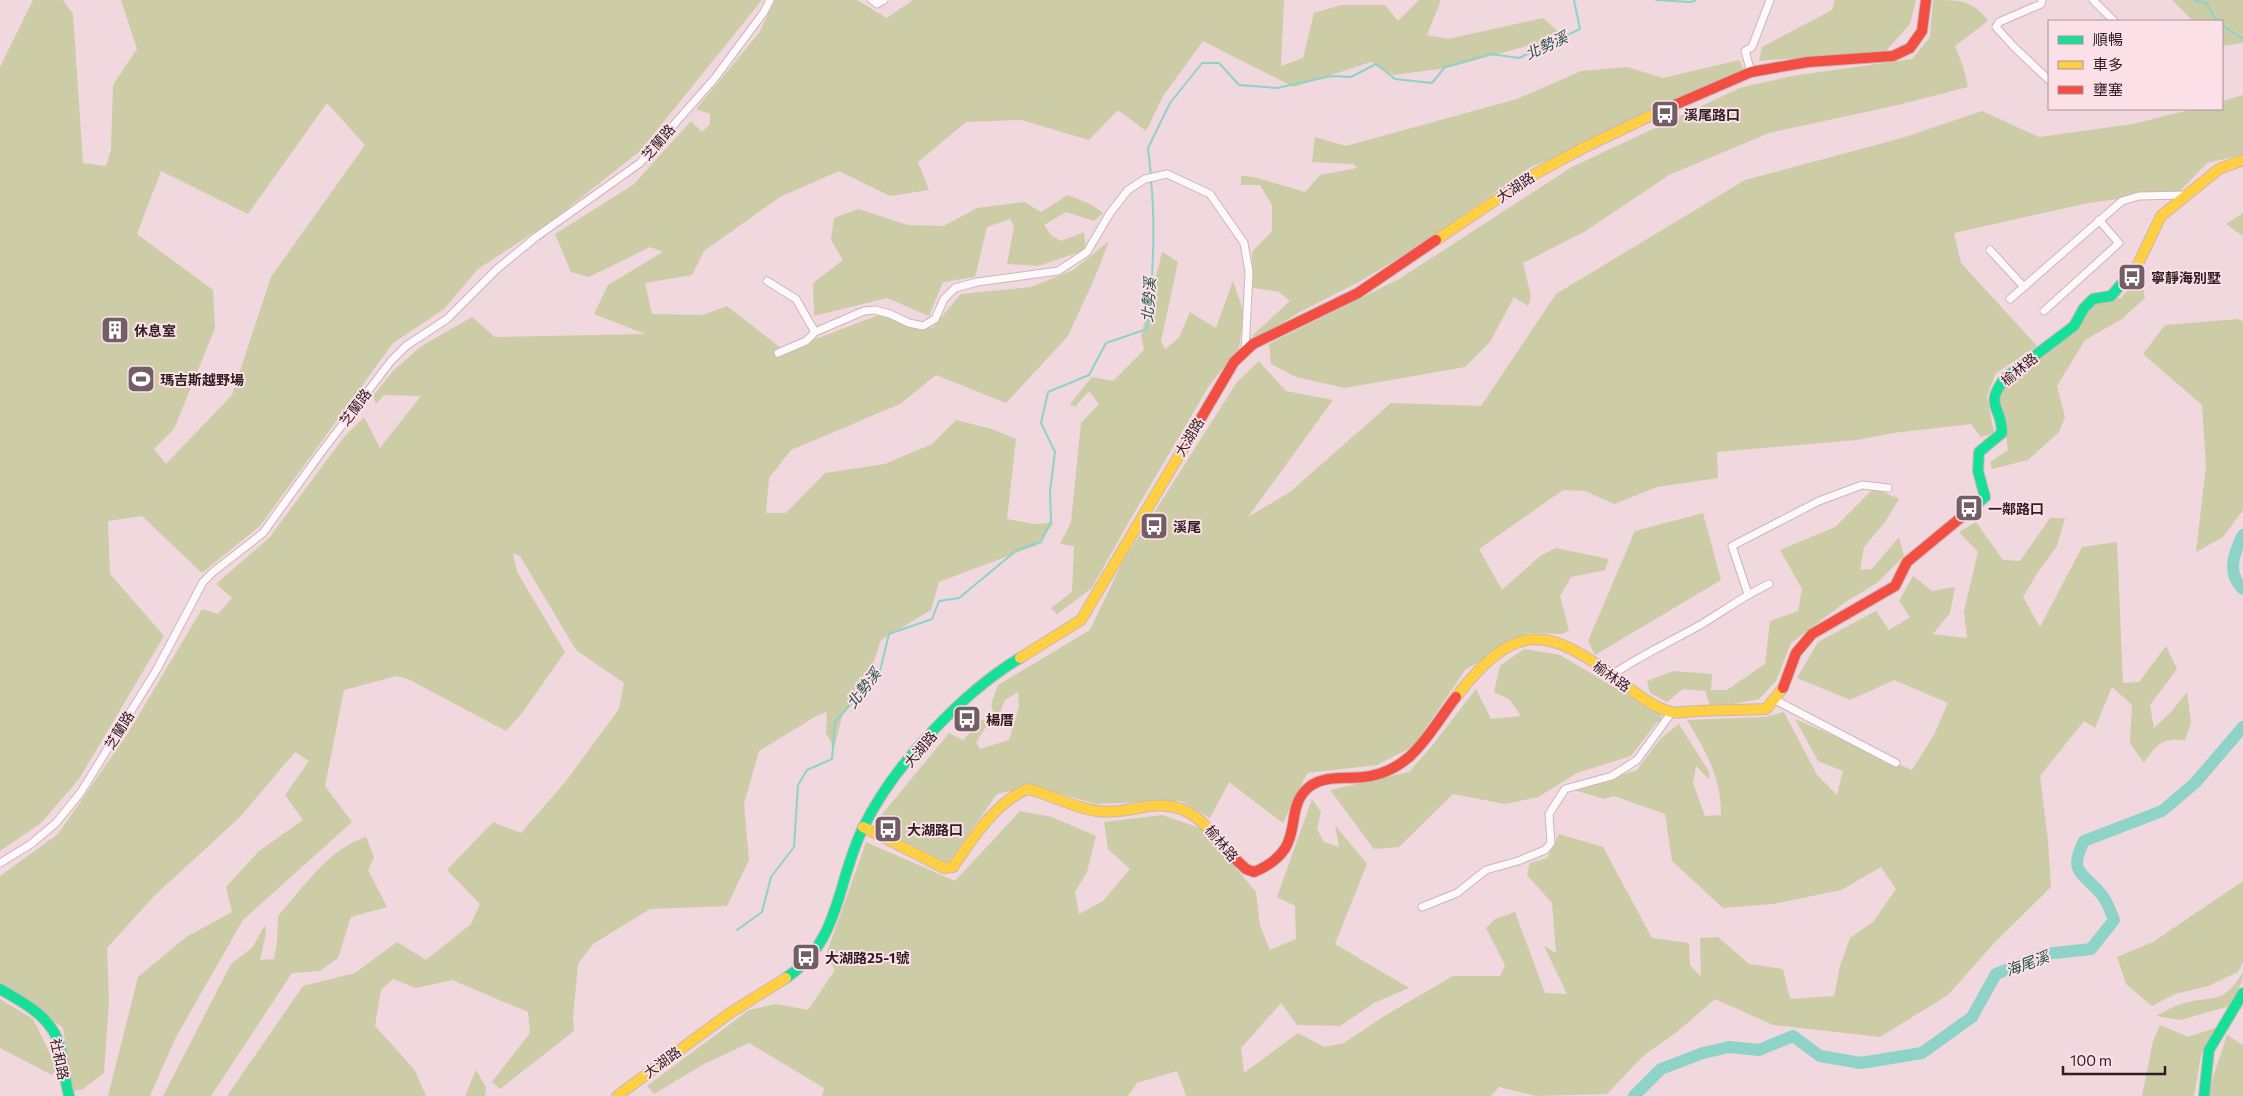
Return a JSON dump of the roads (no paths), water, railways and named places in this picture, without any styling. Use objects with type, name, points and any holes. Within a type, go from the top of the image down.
[{"type":"street","name":"芝蘭路","points":[[0,863],[31,844],[56,823],[80,792],[157,669],[203,582],[263,533],[391,361],[406,346],[447,319],[497,268],[536,237],[640,164],[715,78],[764,12],[770,0]]},
{"type":"street","points":[[872,0],[877,4],[884,0]]},
{"type":"street","points":[[1751,72],[1745,51],[1752,47],[1770,0]]},
{"type":"street","name":"大湖路","points":[[617,1096],[717,1022],[783,981],[813,955],[828,932],[863,827],[881,798],[940,726],[975,691],[1003,668],[1059,636],[1080,620],[1234,362],[1253,344],[1358,293],[1533,175],[1595,142],[1751,72],[1808,62],[1893,56],[1910,48],[1922,30],[1926,0]]},
{"type":"street","points":[[2042,0],[2041,4],[1999,22],[1996,27],[2048,79]]},
{"type":"street","points":[[2094,0],[2113,20]]},
{"type":"street","name":"榆林路","points":[[863,827],[904,849],[948,868],[953,867],[995,811],[1020,791],[1026,789],[1078,808],[1096,811],[1108,812],[1148,805],[1182,808],[1200,818],[1214,832],[1234,859],[1247,871],[1254,872],[1284,853],[1291,838],[1298,801],[1304,793],[1321,780],[1372,775],[1407,761],[1481,667],[1498,652],[1521,641],[1536,638],[1570,647],[1649,702],[1672,712],[1766,708],[1781,694],[1796,653],[1812,634],[1895,586],[1907,562],[1985,497],[1979,478],[1978,454],[1981,448],[2002,433],[2002,428],[1994,408],[1994,397],[1998,386],[2005,378],[2074,326],[2084,308],[2093,299],[2111,296],[2138,265],[2161,216],[2219,169],[2243,160]]},
{"type":"street","points":[[778,353],[806,341],[815,332],[864,311],[875,310],[922,326],[935,319],[944,299],[955,288],[977,282],[1058,271],[1087,252],[1110,214],[1128,190],[1147,179],[1167,174],[1210,194],[1244,243],[1249,272],[1245,352]]},
{"type":"street","points":[[2010,299],[2122,201],[2139,196],[2186,195]]},
{"type":"street","points":[[2044,311],[2119,244],[2099,220]]},
{"type":"street","points":[[1990,250],[2024,287]]},
{"type":"street","points":[[767,281],[796,299],[815,332]]},
{"type":"street","points":[[1748,594],[1732,546],[1819,501],[1862,485],[1888,488]]},
{"type":"street","points":[[1612,675],[1631,661],[1702,624],[1748,594],[1769,584]]},
{"type":"street","points":[[1775,700],[1896,763]]},
{"type":"street","points":[[1422,907],[1457,893],[1486,870],[1518,861],[1545,850],[1552,843],[1549,814],[1565,789],[1612,776],[1637,760],[1672,712]]},
{"type":"street","name":"社和路","points":[[0,989],[30,1007],[44,1018],[56,1032],[60,1043],[69,1096]]},
{"type":"street","points":[[2204,1096],[2209,1050],[2243,993]]},
{"type":"waterway","name":"北勢溪","points":[[1151,175],[1148,148],[1170,103],[1202,63],[1219,63],[1239,85],[1277,88],[1331,76],[1351,77],[1376,64],[1395,79],[1432,83],[1445,67],[1491,54],[1519,58],[1580,29],[1574,0]]},
{"type":"waterway","name":"北勢溪","points":[[1656,0],[1691,2],[1696,0]]},
{"type":"waterway","name":"北勢溪","points":[[2194,0],[2206,3],[2216,20]]},
{"type":"waterway","name":"北勢溪","points":[[2223,26],[2243,39]]},
{"type":"waterway","name":"北勢溪","points":[[737,930],[762,912],[771,877],[794,847],[798,785],[807,770],[832,759],[835,722],[880,671],[889,634],[932,619],[939,601],[959,598],[1017,550],[1041,542],[1051,521],[1050,491],[1055,452],[1041,423],[1048,392],[1089,375],[1106,343],[1147,329],[1153,255],[1151,180]]},
{"type":"waterway","name":"海尾溪","points":[[2243,535],[2233,563],[2235,576],[2243,589]]},
{"type":"waterway","name":"海尾溪","points":[[1634,1096],[1661,1069],[1703,1053],[1729,1047],[1759,1050],[1793,1036],[1820,1056],[1861,1063],[1922,1053],[1972,1017],[1996,974],[2045,954],[2091,949],[2114,920],[2104,898],[2078,868],[2077,861],[2084,841],[2162,811],[2195,783],[2243,727]]},
{"type":"place","name":"溪尾路口","points":[[1665,114]]},
{"type":"place","name":"寧靜海別墅","points":[[2132,277]]},
{"type":"place","name":"休息室","points":[[115,330]]},
{"type":"place","name":"瑪吉斯越野場","points":[[141,379]]},
{"type":"place","name":"一鄰路口","points":[[1969,508]]},
{"type":"place","name":"溪尾","points":[[1154,526]]},
{"type":"place","name":"楊厝","points":[[967,719]]},
{"type":"place","name":"大湖路口","points":[[888,829]]},
{"type":"place","name":"大湖路25-1號","points":[[806,957]]}]
